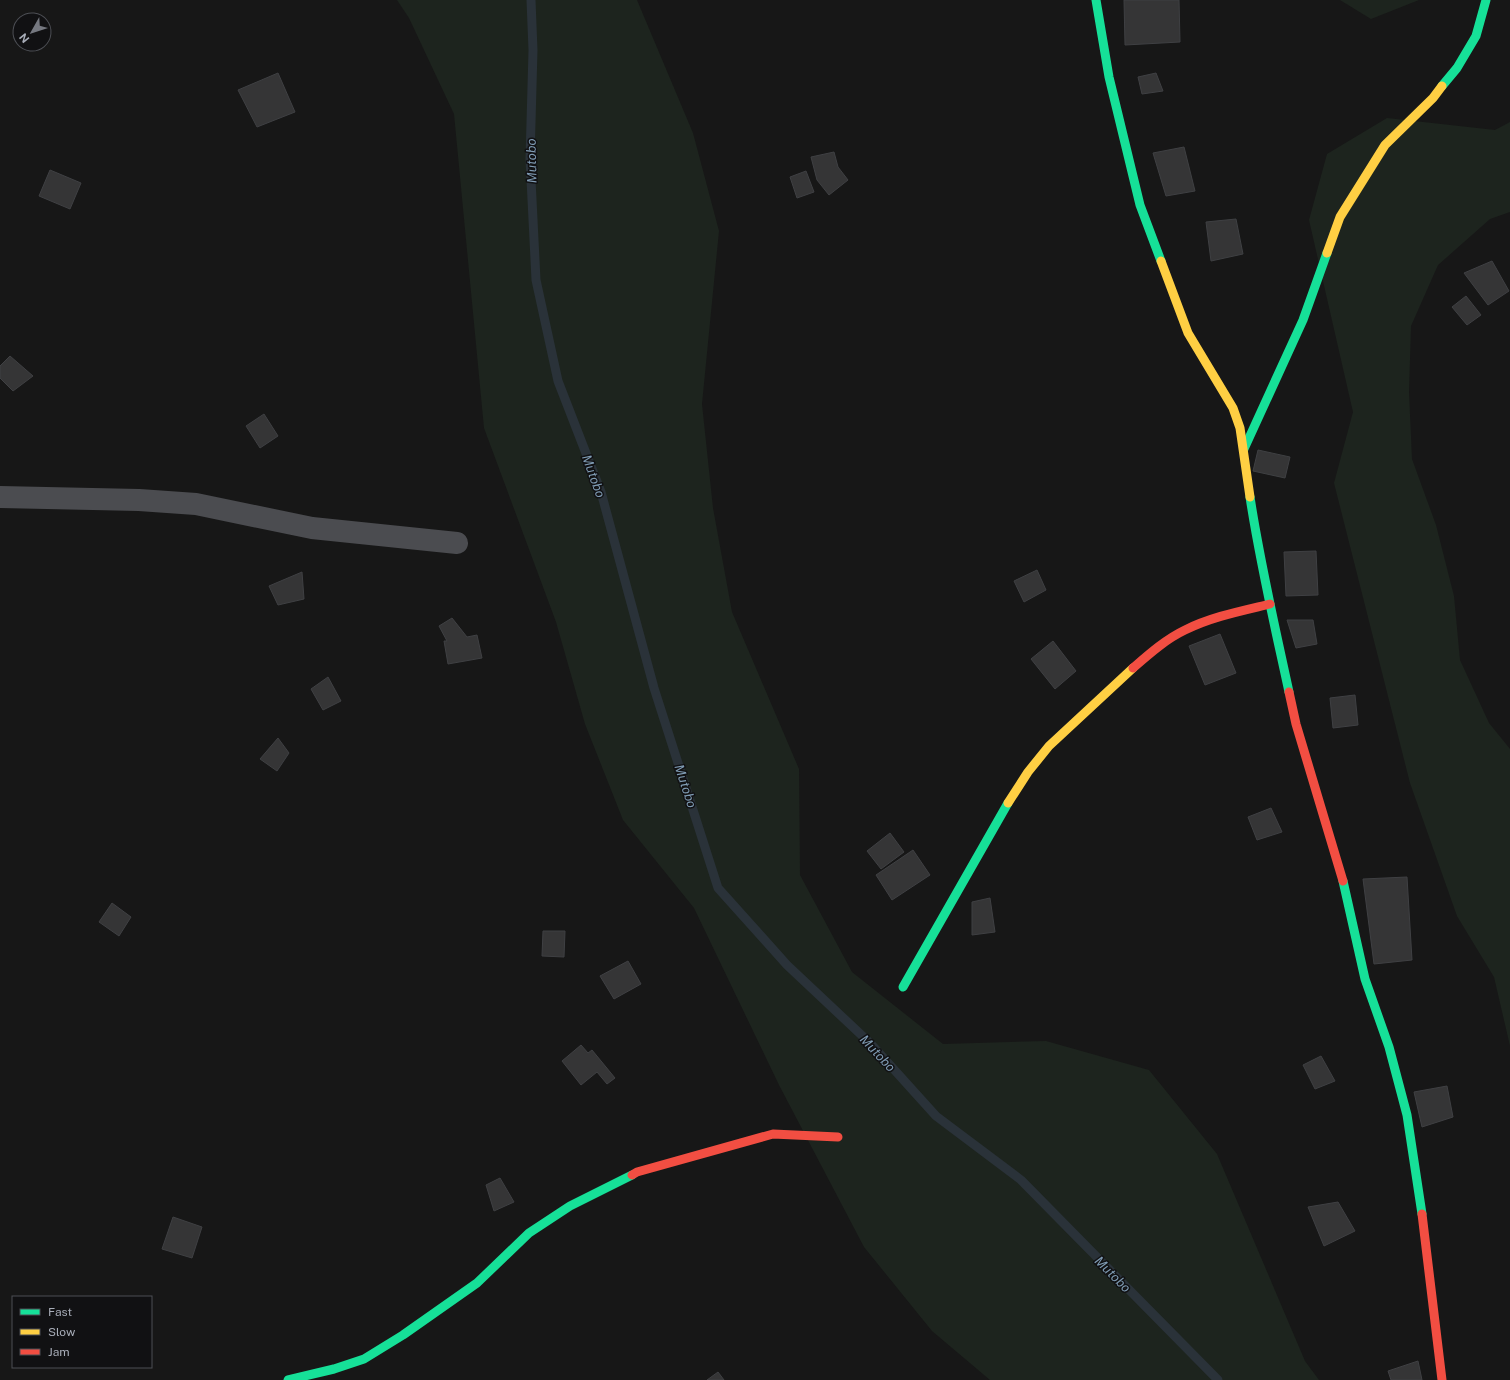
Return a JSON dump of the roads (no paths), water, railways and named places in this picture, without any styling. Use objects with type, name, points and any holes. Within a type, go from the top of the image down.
[{"type":"street","points":[[1096,0],[1109,77],[1140,205],[1188,333],[1233,408],[1240,428],[1254,524],[1296,724],[1343,880],[1365,979],[1389,1047],[1407,1115],[1422,1213],[1442,1380]]},
{"type":"street","points":[[1244,449],[1303,320],[1340,217],[1385,144],[1433,98],[1458,68],[1476,36],[1486,0]]},
{"type":"street","points":[[0,497],[139,500],[196,504],[312,528],[457,543]]},
{"type":"street","points":[[902,987],[1000,816],[1028,772],[1049,746],[1151,652],[1184,630],[1214,618],[1270,604]]},
{"type":"street","points":[[288,1380],[334,1369],[364,1359],[403,1335],[477,1284],[529,1233],[570,1206],[637,1172],[773,1134],[838,1137]]},
{"type":"waterway","name":"Mutobo","points":[[531,0],[533,50],[530,159],[536,280],[558,381],[601,492],[654,688],[718,888],[787,965],[871,1044],[936,1116],[1021,1180],[1218,1380]]}]
